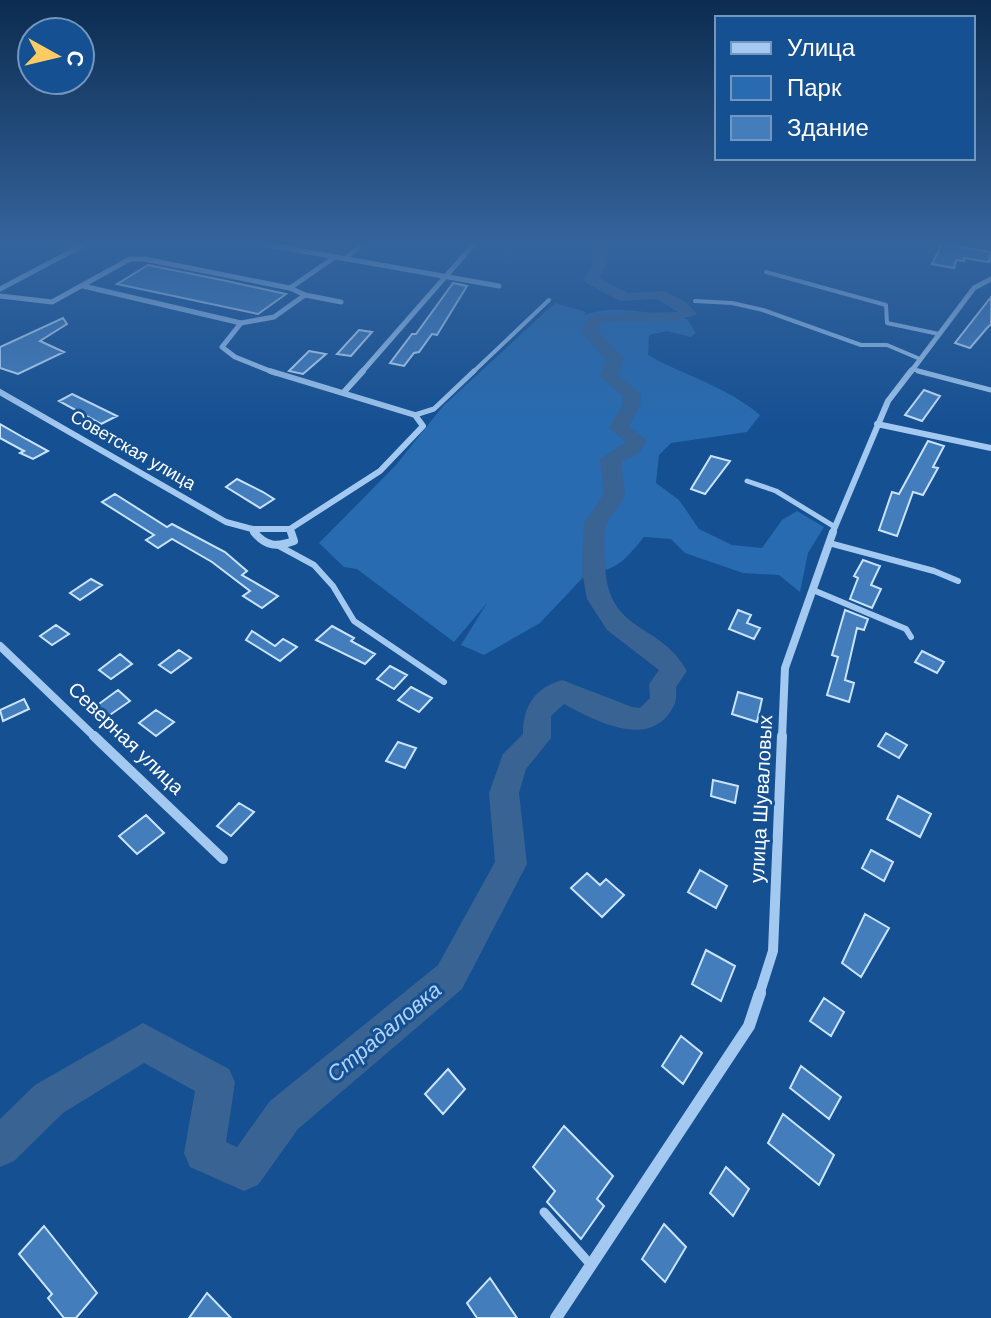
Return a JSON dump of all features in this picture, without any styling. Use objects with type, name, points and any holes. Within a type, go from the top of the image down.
[{"type":"street","points":[[168,306],[241,323],[274,317],[290,306]]},
{"type":"street","points":[[344,392],[421,306]]},
{"type":"street","name":"улица Шуваловых","points":[[556,1318],[749,1026],[773,951],[785,668],[835,527],[888,401],[961,306]]},
{"type":"street","points":[[241,323],[222,347],[235,357],[283,376],[415,415],[423,426],[413,441],[321,512],[290,529],[294,541],[279,546]]},
{"type":"street","name":"Советская улица","points":[[0,392],[226,522],[252,529],[290,529]]},
{"type":"street","points":[[877,424],[991,448]]},
{"type":"street","name":"Советская улица","points":[[252,529],[262,542],[279,546]]},
{"type":"street","name":"Северная улица","points":[[0,646],[223,859]]},
{"type":"lane","points":[[415,415],[434,409],[543,306]]},
{"type":"lane","points":[[743,306],[861,345],[887,345],[920,359]]},
{"type":"lane","points":[[886,306],[887,323],[939,334]]},
{"type":"lane","points":[[912,369],[991,390]]},
{"type":"lane","points":[[747,481],[776,491],[835,527]]},
{"type":"lane","points":[[829,543],[934,571],[958,581]]},
{"type":"lane","points":[[279,546],[314,565],[333,586],[354,621],[444,682]]},
{"type":"lane","points":[[813,590],[906,629],[911,637]]},
{"type":"lane","points":[[544,1212],[591,1265]]},
{"type":"green space","points":[[552,306],[586,312],[584,316],[620,310],[687,319],[696,333],[691,337],[667,331],[649,335],[648,355],[719,389],[760,415],[747,432],[671,443],[659,455],[656,483],[679,500],[699,529],[732,545],[762,548],[782,520],[797,511],[824,527],[808,553],[800,592],[779,575],[743,573],[685,553],[671,539],[644,537],[627,557],[614,566],[589,571],[540,623],[484,655],[461,645],[487,603],[454,642],[357,569],[344,567],[319,543],[396,465],[443,406]]},
{"type":"building","points":[[218,306],[270,306],[258,314]]},
{"type":"building","points":[[437,306],[455,306],[437,335],[432,334],[404,366],[390,363],[412,334],[416,334]]},
{"type":"building","points":[[984,306],[991,306],[991,324],[970,348],[955,343]]},
{"type":"building","points":[[63,318],[67,324],[40,341],[64,352],[18,374],[0,368],[0,347]]},
{"type":"building","points":[[359,330],[372,332],[351,356],[337,354]]},
{"type":"building","points":[[309,351],[326,354],[303,374],[289,371]]},
{"type":"building","points":[[924,390],[940,396],[922,421],[905,415]]},
{"type":"building","points":[[72,394],[117,416],[101,424],[59,401]]},
{"type":"building","points":[[0,424],[48,451],[33,459],[20,453],[24,451],[0,438]]},
{"type":"building","points":[[928,441],[944,446],[933,467],[938,468],[923,495],[913,492],[897,536],[879,530],[892,492],[899,494]]},
{"type":"building","points":[[711,456],[730,461],[705,494],[691,489]]},
{"type":"building","points":[[237,479],[274,499],[260,508],[226,487]]},
{"type":"building","points":[[115,494],[167,527],[172,524],[225,552],[247,571],[242,575],[278,596],[262,608],[243,596],[250,591],[212,562],[172,539],[158,548],[146,540],[154,535],[102,502]]},
{"type":"building","points":[[863,560],[880,566],[871,585],[881,589],[872,608],[850,599],[858,578],[854,576]]},
{"type":"building","points":[[91,579],[102,585],[80,600],[70,593]]},
{"type":"building","points":[[738,610],[751,615],[747,623],[760,628],[754,639],[729,629]]},
{"type":"building","points":[[845,610],[868,619],[864,630],[857,628],[845,680],[854,683],[849,702],[827,695],[838,657],[832,655]]},
{"type":"building","points":[[56,625],[69,634],[52,645],[40,636]]},
{"type":"building","points":[[332,626],[375,654],[365,664],[316,640]]},
{"type":"building","points":[[252,631],[275,646],[283,639],[297,647],[280,661],[246,640]]},
{"type":"building","points":[[179,650],[191,658],[171,673],[159,665]]},
{"type":"building","points":[[922,651],[944,662],[937,673],[915,662]]},
{"type":"building","points":[[120,654],[132,664],[111,679],[99,670]]},
{"type":"building","points":[[390,666],[407,675],[394,689],[377,679]]},
{"type":"building","points":[[411,687],[432,698],[419,712],[398,700]]},
{"type":"building","points":[[118,690],[130,701],[104,719],[92,709]]},
{"type":"building","points":[[738,692],[762,699],[757,722],[732,714]]},
{"type":"building","points":[[24,699],[29,709],[3,721],[0,710]]},
{"type":"building","points":[[156,710],[174,722],[156,736],[139,723]]},
{"type":"building","points":[[886,733],[907,745],[899,758],[878,746]]},
{"type":"building","points":[[398,742],[416,748],[405,768],[386,761]]},
{"type":"building","points":[[713,780],[738,786],[735,803],[711,796]]},
{"type":"building","points":[[898,796],[931,814],[920,837],[887,819]]},
{"type":"building","points":[[239,803],[254,812],[231,836],[217,826]]},
{"type":"building","points":[[146,815],[164,833],[137,854],[119,836]]},
{"type":"building","points":[[871,850],[893,862],[884,881],[862,868]]},
{"type":"building","points":[[700,870],[727,886],[716,908],[688,892]]},
{"type":"building","points":[[587,873],[600,885],[606,879],[624,895],[602,917],[571,888]]},
{"type":"building","points":[[865,914],[889,928],[861,977],[842,963]]},
{"type":"building","points":[[706,950],[735,966],[721,1001],[692,984]]},
{"type":"building","points":[[824,998],[844,1012],[831,1036],[810,1021]]},
{"type":"building","points":[[681,1036],[702,1053],[683,1084],[662,1066]]},
{"type":"building","points":[[801,1066],[841,1097],[829,1119],[790,1088]]},
{"type":"building","points":[[448,1069],[465,1089],[443,1114],[425,1094]]},
{"type":"building","points":[[783,1114],[834,1155],[819,1185],[768,1143]]},
{"type":"building","points":[[564,1126],[613,1176],[597,1199],[604,1206],[581,1239],[547,1202],[555,1191],[533,1167]]},
{"type":"building","points":[[726,1167],[749,1189],[733,1216],[710,1193]]},
{"type":"building","points":[[664,1224],[686,1247],[665,1282],[642,1259]]},
{"type":"building","points":[[44,1226],[97,1293],[76,1318],[64,1318],[48,1298],[52,1294],[19,1254]]},
{"type":"building","points":[[490,1278],[517,1318],[477,1318],[467,1303]]},
{"type":"building","points":[[207,1293],[231,1318],[189,1318]]},
{"type":"waterway","name":"Страдаловка","points":[[0,1147],[49,1099],[143,1042],[216,1082],[204,1153],[244,1171],[284,1115],[450,977],[511,864],[504,793],[513,763],[537,738],[537,712],[562,690],[622,716],[648,717],[664,700],[662,684],[674,671],[660,655],[616,624],[606,612],[595,586],[595,523],[609,507],[616,487],[610,459],[631,450],[637,441],[619,428],[631,406],[632,394],[609,377],[615,359],[589,332],[595,319],[689,314],[680,306]]}]
